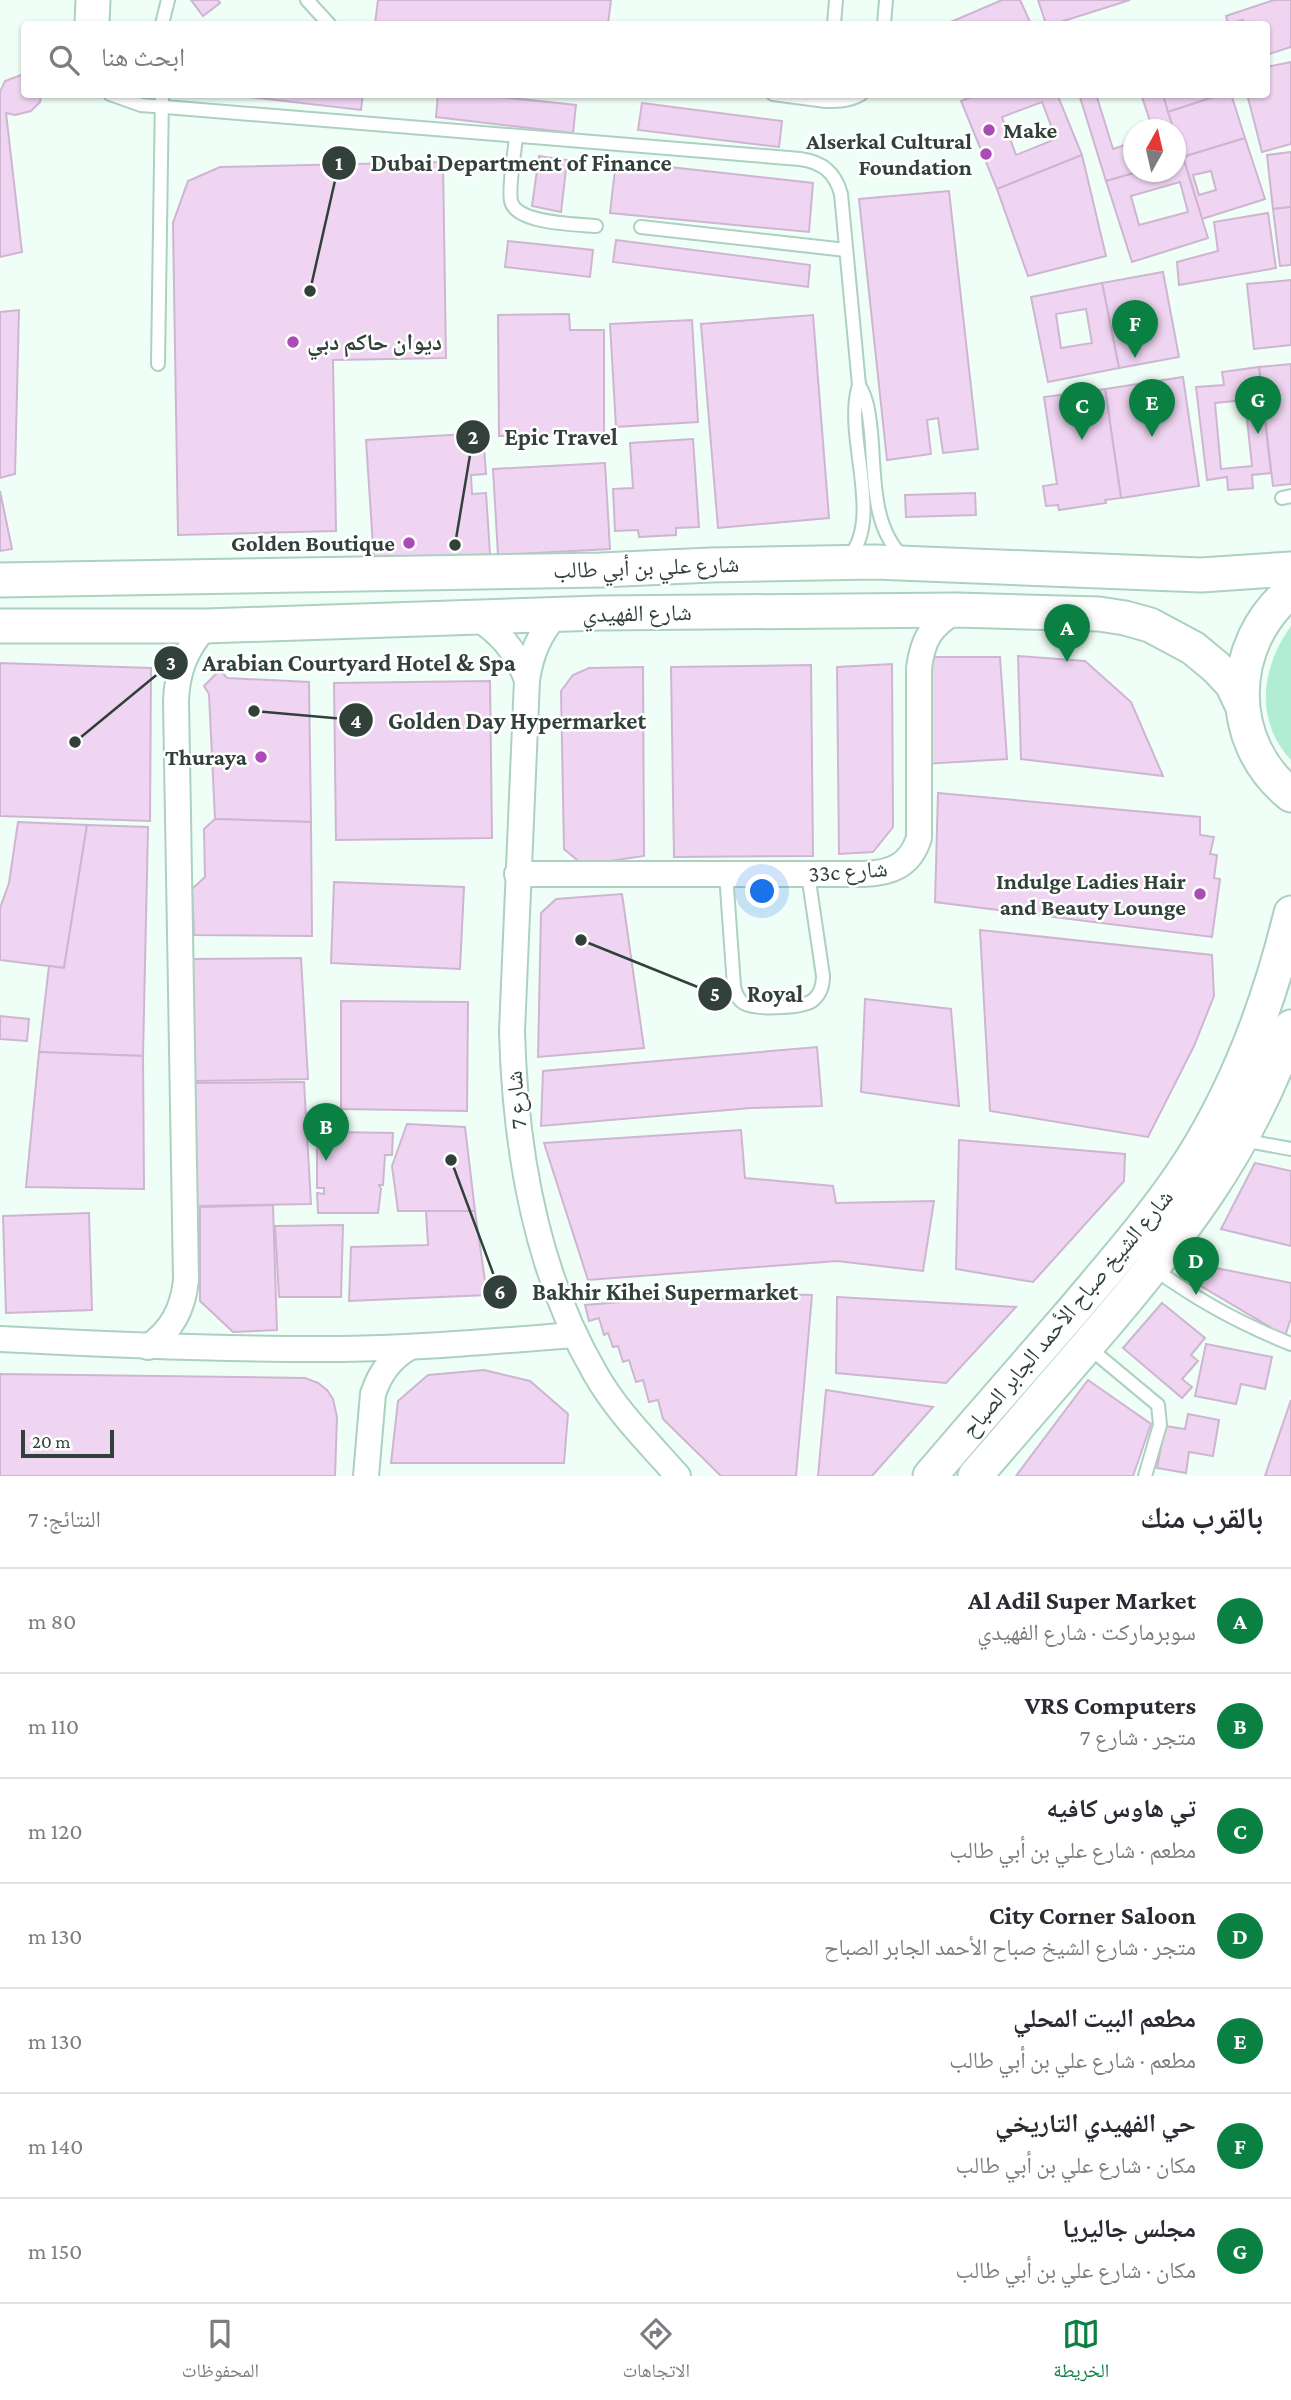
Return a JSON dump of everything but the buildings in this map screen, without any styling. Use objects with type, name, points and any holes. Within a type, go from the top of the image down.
[{"type":"street","points":[[92,21],[93,0]]},
{"type":"street","name":"شارع علي بن أبي طالب","points":[[0,580],[588,570],[844,562],[1201,575],[1291,569]]},
{"type":"street","points":[[1291,591],[1276,603],[1255,633],[1244,667],[1241,703],[1247,733],[1260,760],[1284,790],[1291,816]]},
{"type":"street","name":"شارع الفهيدي","points":[[0,626],[206,626],[556,614],[957,610],[1099,614],[1150,625],[1194,648],[1232,684],[1241,703]]},
{"type":"street","name":"33c شارع","points":[[517,874],[879,873],[901,867],[915,849],[919,838],[921,650],[929,633],[941,620],[957,610]]},
{"type":"street","name":"شارع 7","points":[[556,614],[533,651],[527,680],[512,1031],[513,1083],[519,1135],[540,1237],[575,1335],[596,1375],[622,1412],[678,1476]]},
{"type":"street","name":"شارع 7","points":[[474,616],[495,631],[512,649],[527,680]]},
{"type":"street","points":[[148,1347],[161,1338],[172,1325],[184,1296],[176,684],[187,653],[206,626]]},
{"type":"street","name":"شارع الشيخ صباح الأحمد الجابر الصباح","points":[[930,1476],[1129,1245],[1190,1162],[1222,1106],[1253,1035],[1282,950],[1291,913]]},
{"type":"street","name":"شارع الشيخ صباح الأحمد الجابر الصباح","points":[[975,1476],[1153,1268],[1208,1195],[1266,1089],[1291,1027]]},
{"type":"street","points":[[0,1339],[148,1347],[341,1349],[410,1347],[575,1335]]},
{"type":"street","points":[[366,1476],[373,1394],[382,1371],[399,1353],[410,1347]]},
{"type":"street","points":[[341,1349],[360,1363],[367,1372],[373,1394]]},
{"type":"lane","points":[[163,21],[168,0]]},
{"type":"lane","points":[[307,0],[326,21]]},
{"type":"lane","points":[[834,21],[836,0]]},
{"type":"lane","points":[[884,21],[886,0]]},
{"type":"lane","points":[[121,98],[141,105],[162,101],[516,136],[800,159],[819,163],[839,184],[859,385],[868,409],[881,518],[891,543],[909,563]]},
{"type":"lane","points":[[826,98],[853,98]]},
{"type":"lane","points":[[158,365],[162,101]]},
{"type":"lane","points":[[516,136],[510,199],[518,213],[532,218],[596,226]]},
{"type":"lane","points":[[641,227],[846,250]]},
{"type":"lane","points":[[844,562],[859,542],[864,518],[854,411],[859,385]]},
{"type":"lane","points":[[726,874],[734,986],[741,1002],[758,1008],[806,1004],[817,996],[823,983],[808,874]]},
{"type":"lane","points":[[1241,1139],[1291,1149]]},
{"type":"lane","points":[[1153,1268],[1199,1300],[1248,1326],[1291,1343]]},
{"type":"lane","points":[[1087,1345],[1158,1405],[1160,1425],[1145,1476]]},
{"type":"green space","points":[[1291,626],[1291,760],[1271,728],[1266,694],[1273,659]]},
{"type":"place","name":"Make","points":[[989,130]]},
{"type":"place","name":"Alserkal Cultural Foundation","points":[[986,154]]},
{"type":"place","name":"Dubai Department of Finance","points":[[310,291]]},
{"type":"place","name":"ديوان حاكم دبي","points":[[293,342]]},
{"type":"place","name":"حي الفهيدي التاريخي","points":[[1135,358]]},
{"type":"place","name":"مجلس جاليريا","points":[[1258,434]]},
{"type":"place","name":"مطعم البيت المحلي","points":[[1152,437]]},
{"type":"place","name":"تي هاوس كافيه","points":[[1082,440]]},
{"type":"place","name":"Golden Boutique","points":[[409,543]]},
{"type":"place","name":"Epic Travel","points":[[455,545]]},
{"type":"place","name":"Al Adil Super Market","points":[[1067,662]]},
{"type":"place","name":"Golden Day Hypermarket","points":[[254,711]]},
{"type":"place","name":"Arabian Courtyard Hotel & Spa","points":[[75,742]]},
{"type":"place","name":"Thuraya","points":[[261,757]]},
{"type":"place","name":"Indulge Ladies Hair and Beauty Lounge","points":[[1200,894]]},
{"type":"place","name":"Royal","points":[[581,940]]},
{"type":"place","name":"Bakhir Kihei Supermarket","points":[[451,1160]]},
{"type":"place","name":"VRS Computers","points":[[326,1161]]},
{"type":"place","name":"City Corner Saloon","points":[[1196,1295]]}]
